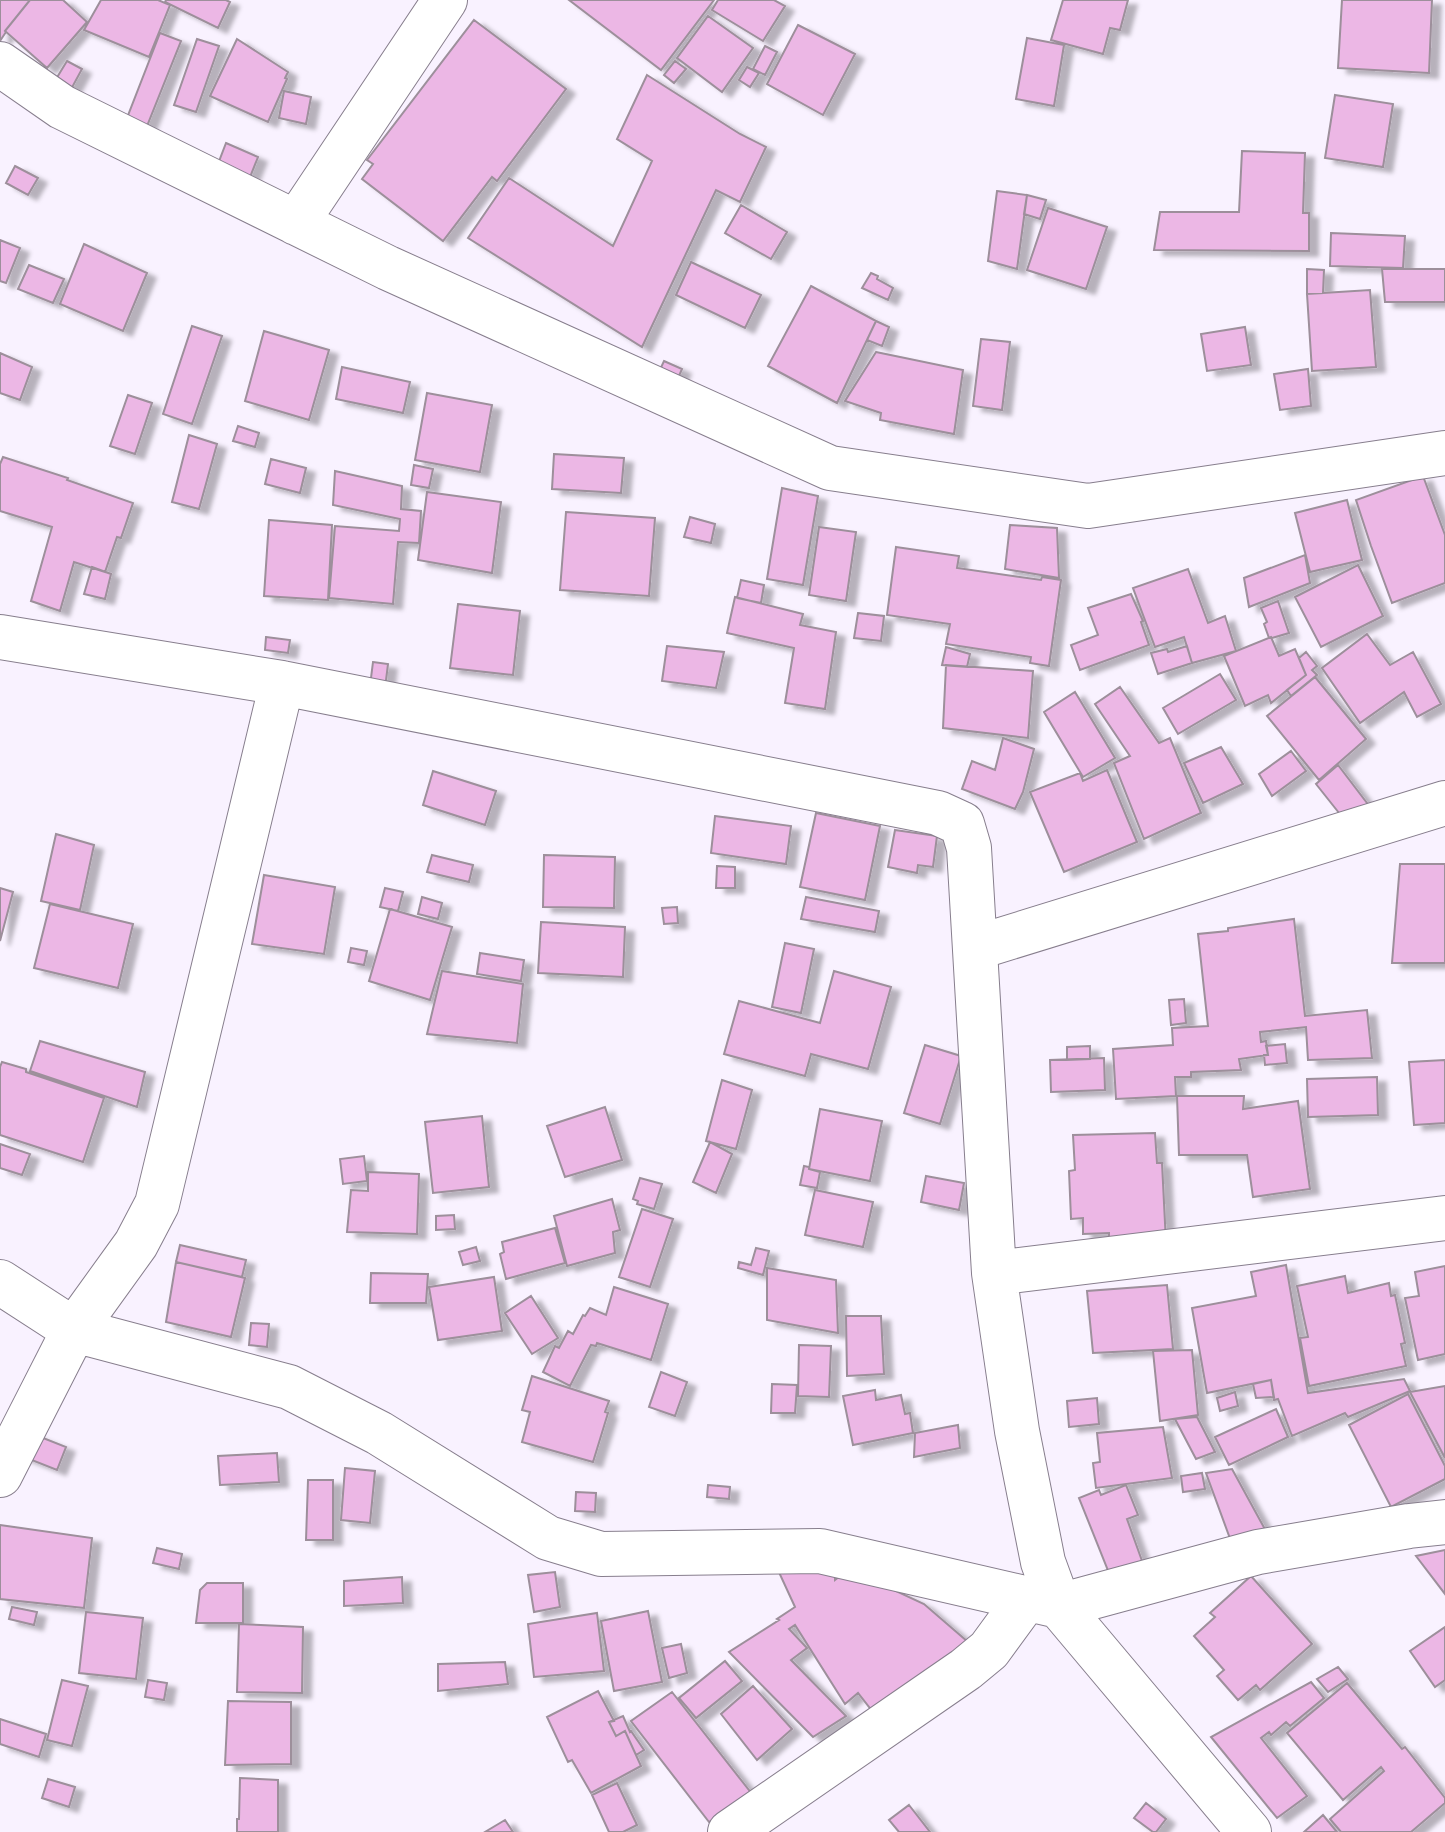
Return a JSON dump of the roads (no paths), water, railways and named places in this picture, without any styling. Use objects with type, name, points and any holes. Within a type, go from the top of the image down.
[{"type":"street","points":[[296,223],[445,0]]},
{"type":"street","points":[[0,64],[62,107],[388,268],[830,468],[1088,506],[1445,453]]},
{"type":"street","points":[[0,637],[282,683],[938,813],[962,824],[969,848],[994,1273],[1019,1446],[1043,1562],[1043,1602],[1249,1832]]},
{"type":"street","points":[[0,1475],[74,1330],[136,1244],[157,1204],[282,683]]},
{"type":"street","points":[[975,948],[1445,803]]},
{"type":"street","points":[[994,1273],[1445,1218]]},
{"type":"street","points":[[0,1282],[74,1330],[289,1387],[379,1433],[548,1538],[601,1554],[820,1551],[1043,1602],[1258,1552],[1445,1522]]},
{"type":"street","points":[[730,1832],[966,1669],[1043,1602]]}]
